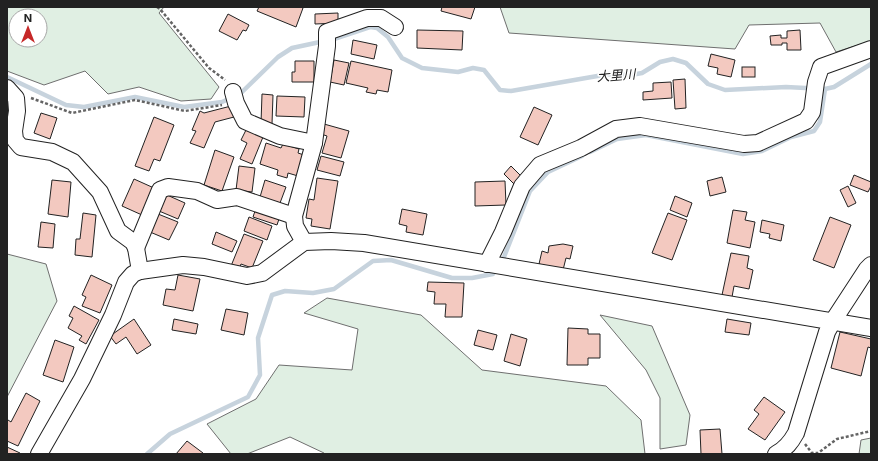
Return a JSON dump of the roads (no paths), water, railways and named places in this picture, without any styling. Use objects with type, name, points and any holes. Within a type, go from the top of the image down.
[{"type":"street","points":[[304,242],[295,226],[294,216],[314,143],[327,39],[367,18],[381,18],[396,27]]},
{"type":"street","points":[[487,264],[503,232],[522,186],[540,165],[581,148],[616,129],[640,126],[744,144],[758,143],[806,121],[812,112],[815,88],[821,67],[871,49]]},
{"type":"street","points":[[12,93],[17,111],[14,131],[15,140],[21,147],[52,152],[73,162],[100,192],[118,231],[133,242],[136,248],[140,271]]},
{"type":"street","points":[[233,93],[245,121],[280,136],[314,143]]},
{"type":"street","points":[[136,248],[160,190],[168,187],[197,191],[217,200],[237,197],[294,216]]},
{"type":"street","points":[[39,454],[82,379],[113,315],[126,282],[133,274],[140,271],[183,265],[204,267],[247,276],[262,273],[304,242],[331,241],[364,244],[871,328]]},
{"type":"street","points":[[776,454],[791,442],[796,433],[827,332],[871,265]]},
{"type":"waterway","name":"大里川","points":[[7,77],[66,105],[84,107],[135,97],[184,107],[222,102],[240,94],[278,57],[292,48],[334,39],[370,27],[377,28],[388,37],[402,58],[422,68],[458,72],[473,68],[484,70],[500,90],[511,91],[609,74],[631,75],[642,73],[660,62],[673,59],[686,63],[708,84],[725,90],[786,87],[825,89],[834,87],[871,64]]},
{"type":"waterway","points":[[590,152],[617,139],[646,135],[743,154],[762,151],[791,137],[814,131],[820,122],[825,89]]},
{"type":"waterway","points":[[500,262],[504,257],[530,191],[548,172],[582,156]]},
{"type":"waterway","points":[[147,454],[170,434],[248,397],[260,375],[258,338],[272,295],[285,291],[313,293],[334,289],[373,261],[391,260],[452,278],[472,278],[493,274],[496,268]]}]
